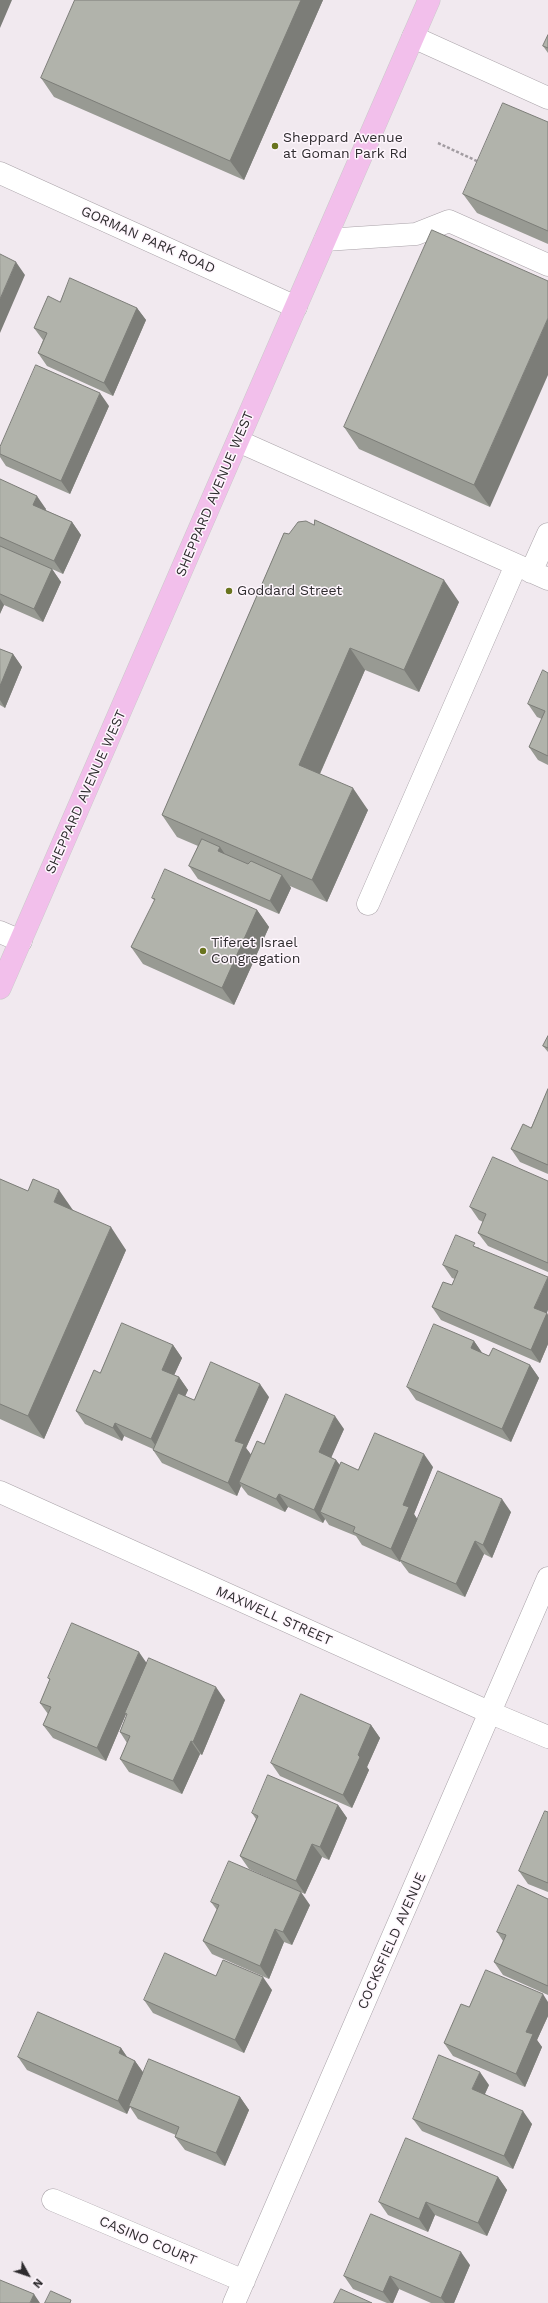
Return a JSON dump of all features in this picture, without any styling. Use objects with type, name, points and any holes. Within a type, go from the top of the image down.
[{"type":"main road","name":"SHEPPARD AVENUE WEST","points":[[0,988],[429,0]]},
{"type":"street","points":[[413,37],[548,98]]},
{"type":"street","name":"GORMAN PARK ROAD","points":[[0,173],[296,307]]},
{"type":"street","points":[[325,240],[416,234],[449,222],[548,265]]},
{"type":"street","points":[[238,441],[532,572]]},
{"type":"street","points":[[368,904],[532,572],[548,534]]},
{"type":"street","points":[[0,932],[21,941]]},
{"type":"street","name":"MAXWELL STREET","points":[[0,1492],[491,1713],[548,1737]]},
{"type":"street","name":"COCKSFIELD AVENUE","points":[[234,2303],[491,1713],[548,1578]]},
{"type":"street","name":"CASINO COURT","points":[[52,2200],[244,2281]]},
{"type":"path","points":[[438,143],[481,162]]},
{"type":"path","points":[[479,168],[484,157]]},
{"type":"building","points":[[75,0],[301,0],[230,161],[41,78]]},
{"type":"building","points":[[548,35],[548,48],[543,46]]},
{"type":"building","points":[[503,103],[548,122],[548,231],[463,194]]},
{"type":"building","points":[[432,230],[548,281],[548,318],[474,485],[344,427]]},
{"type":"building","points":[[0,254],[16,262],[0,299]]},
{"type":"building","points":[[70,278],[137,308],[104,383],[38,353],[47,333],[34,328],[48,296],[60,302]]},
{"type":"building","points":[[36,365],[100,393],[61,481],[0,454],[0,447]]},
{"type":"building","points":[[0,479],[37,496],[33,505],[72,522],[54,561],[0,537]]},
{"type":"building","points":[[315,520],[444,580],[404,670],[350,648],[299,765],[353,788],[312,880],[162,815],[284,533],[289,534],[298,522],[306,521],[314,525]]},
{"type":"building","points":[[0,546],[52,569],[34,609],[0,594]]},
{"type":"building","points":[[0,649],[13,654],[0,686]]},
{"type":"building","points":[[543,670],[548,673],[548,756],[529,747],[545,711],[528,704]]},
{"type":"building","points":[[202,839],[220,847],[218,851],[248,864],[251,861],[282,875],[270,901],[189,866]]},
{"type":"building","name":"Tiferet Israel Congregation","points":[[165,869],[257,910],[222,988],[131,947],[155,899],[152,898]]},
{"type":"building","points":[[548,1036],[548,1048],[543,1046]]},
{"type":"building","points":[[548,1089],[548,1165],[511,1149],[523,1124],[531,1128]]},
{"type":"building","points":[[493,1157],[548,1181],[548,1263],[478,1233],[486,1214],[470,1207]]},
{"type":"building","points":[[0,1179],[28,1191],[33,1179],[59,1190],[54,1202],[111,1227],[28,1416],[0,1404]]},
{"type":"building","points":[[456,1235],[475,1243],[473,1246],[548,1277],[534,1308],[547,1313],[531,1350],[432,1307],[443,1282],[452,1285],[458,1271],[443,1265]]},
{"type":"building","points":[[122,1323],[173,1345],[162,1370],[179,1377],[151,1439],[115,1423],[113,1428],[76,1411],[94,1370],[100,1373]]},
{"type":"building","points":[[434,1324],[474,1341],[471,1348],[489,1356],[493,1348],[530,1365],[502,1429],[407,1387]]},
{"type":"building","points":[[211,1362],[260,1384],[235,1441],[244,1444],[228,1483],[153,1450],[178,1393],[194,1400]]},
{"type":"building","points":[[286,1394],[335,1416],[319,1452],[336,1460],[314,1510],[279,1494],[276,1499],[239,1482],[257,1441],[264,1444]]},
{"type":"building","points":[[375,1433],[424,1454],[403,1505],[409,1507],[391,1549],[353,1532],[355,1527],[320,1512],[341,1462],[358,1470]]},
{"type":"building","points":[[438,1471],[502,1499],[483,1545],[475,1541],[456,1584],[400,1560]]},
{"type":"building","points":[[72,1623],[139,1652],[97,1748],[43,1725],[51,1707],[40,1703],[50,1679],[48,1678]]},
{"type":"building","points":[[149,1658],[216,1687],[193,1742],[191,1741],[173,1781],[120,1759],[130,1736],[120,1732],[127,1714],[125,1713]]},
{"type":"building","points":[[301,1694],[371,1725],[358,1755],[360,1757],[343,1795],[271,1763]]},
{"type":"building","points":[[268,1775],[338,1805],[320,1847],[312,1844],[296,1881],[240,1856],[258,1816],[252,1813]]},
{"type":"building","points":[[545,1811],[548,1812],[548,1883],[519,1871]]},
{"type":"building","points":[[229,1861],[301,1892],[283,1932],[275,1929],[260,1966],[203,1941],[219,1905],[211,1902]]},
{"type":"building","points":[[518,1885],[548,1899],[548,1986],[494,1962],[506,1935],[497,1932]]},
{"type":"building","points":[[165,1953],[216,1976],[223,1960],[263,1977],[235,2040],[144,2000]]},
{"type":"building","points":[[486,1970],[543,1994],[526,2032],[533,2034],[516,2074],[444,2043],[461,2004],[469,2007]]},
{"type":"building","points":[[38,2012],[121,2048],[119,2053],[135,2061],[118,2101],[18,2057]]},
{"type":"building","points":[[439,2055],[480,2072],[472,2089],[523,2111],[504,2156],[413,2119]]},
{"type":"building","points":[[149,2059],[240,2097],[216,2153],[175,2137],[179,2127],[129,2106]]},
{"type":"building","points":[[406,2138],[498,2177],[478,2223],[426,2202],[419,2219],[379,2202]]},
{"type":"building","points":[[371,2214],[461,2252],[441,2298],[390,2276],[383,2292],[344,2276]]},
{"type":"building","points":[[0,2280],[34,2294],[30,2303],[0,2303]]},
{"type":"building","points":[[341,2289],[372,2303],[334,2303]]},
{"type":"building","points":[[51,2291],[71,2300],[70,2303],[45,2303]]},
{"type":"place","name":"Sheppard Avenue at Goman Park Rd","points":[[275,146]]},
{"type":"place","name":"Goddard Street","points":[[229,591]]},
{"type":"place","name":"Tiferet Israel Congregation","points":[[203,951]]}]
